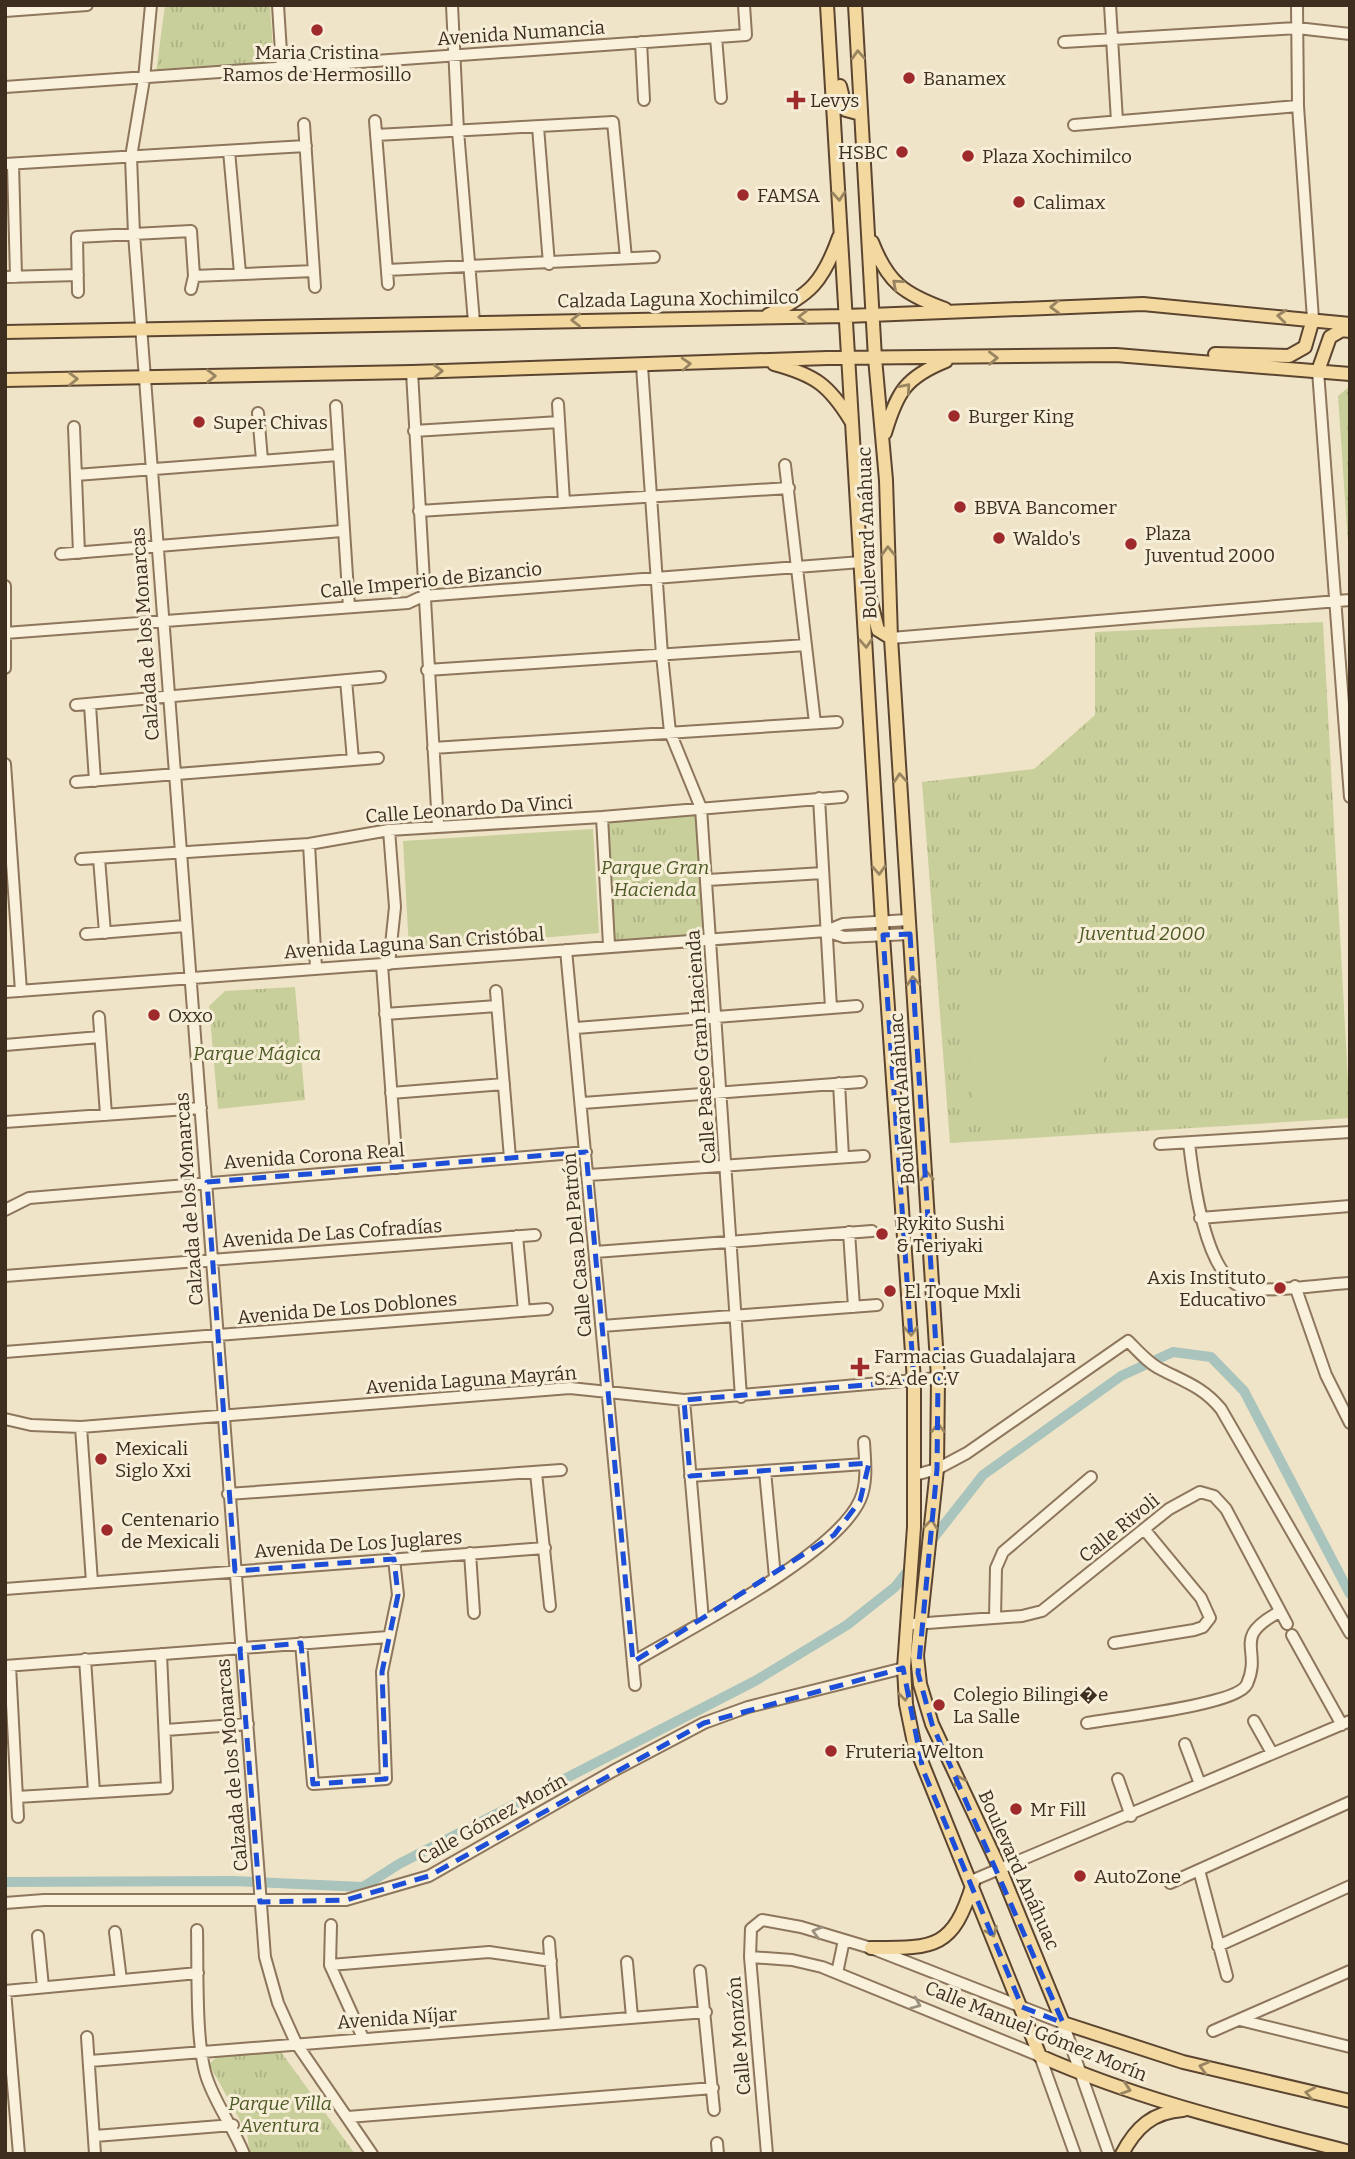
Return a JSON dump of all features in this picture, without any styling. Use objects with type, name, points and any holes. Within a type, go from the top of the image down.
[{"type":"main road","points":[[829,5],[842,102],[849,113],[862,114]]},
{"type":"main road","name":"Boulevard Anáhuac","points":[[829,5],[847,358],[914,1381],[914,1527],[904,1668],[914,1743],[1040,2056]]},
{"type":"main road","name":"Boulevard Anáhuac","points":[[855,5],[875,358],[883,440],[891,638],[908,920],[938,1378],[937,1469],[917,1665],[925,1703],[1000,1869],[1063,2023]]},
{"type":"main road","points":[[764,317],[808,294],[817,285],[841,230]]},
{"type":"main road","points":[[867,231],[881,267],[896,285],[919,299],[951,312]]},
{"type":"main road","name":"Calzada Laguna Xochimilco","points":[[5,332],[846,317],[1162,304],[1350,324]]},
{"type":"main road","points":[[1149,356],[1172,353],[1289,356],[1299,352],[1309,341],[1312,320]]},
{"type":"main road","points":[[1318,371],[1331,337],[1342,330],[1350,331]]},
{"type":"main road","points":[[5,380],[642,366],[847,358],[1149,356],[1350,374]]},
{"type":"main road","points":[[883,440],[893,404],[904,386],[925,370],[954,358]]},
{"type":"main road","points":[[760,360],[802,372],[821,382],[838,400],[853,424]]},
{"type":"main road","points":[[861,562],[878,630],[891,638]]},
{"type":"main road","points":[[871,1948],[916,1947],[943,1939],[960,1921],[972,1882]]},
{"type":"main road","name":"Calle Manuel Gómez Morín","points":[[1063,2023],[1183,2062],[1350,2101]]},
{"type":"main road","name":"Calle Manuel Gómez Morín","points":[[1040,2056],[1082,2074],[1188,2110],[1350,2152]]},
{"type":"main road","points":[[1122,2154],[1138,2128],[1149,2119],[1172,2111],[1188,2110]]},
{"type":"street","points":[[5,11],[87,5]]},
{"type":"street","name":"Calzada de los Monarcas","points":[[151,5],[144,79],[131,157],[134,234],[167,699],[201,1108],[265,1957],[278,2004],[296,2043],[372,2154]]},
{"type":"street","points":[[278,5],[282,68]]},
{"type":"street","points":[[452,5],[458,131],[474,322]]},
{"type":"street","name":"Avenida Numancia","points":[[5,87],[746,35],[744,5]]},
{"type":"street","points":[[1110,5],[1117,121]]},
{"type":"street","points":[[1297,5],[1298,106],[1312,320]]},
{"type":"street","points":[[1065,42],[1297,28],[1350,34]]},
{"type":"street","points":[[716,37],[721,98]]},
{"type":"street","points":[[641,42],[643,100]]},
{"type":"street","points":[[1074,125],[1298,106]]},
{"type":"street","points":[[375,121],[387,284]]},
{"type":"street","points":[[376,135],[613,122],[626,258]]},
{"type":"street","points":[[304,124],[315,287]]},
{"type":"street","points":[[538,127],[550,264]]},
{"type":"street","points":[[78,275],[10,277],[9,164],[306,146]]},
{"type":"street","points":[[229,151],[240,273]]},
{"type":"street","points":[[78,292],[78,237],[191,230],[194,276],[191,289]]},
{"type":"street","points":[[387,270],[653,257]]},
{"type":"street","points":[[194,276],[314,271]]},
{"type":"street","name":"Calle Paseo Gran Hacienda","points":[[642,366],[662,655],[670,732],[701,808],[708,880],[741,1396]]},
{"type":"street","points":[[1318,371],[1336,601],[1346,680],[1350,797]]},
{"type":"street","points":[[412,372],[438,826]]},
{"type":"street","points":[[558,404],[564,502]]},
{"type":"street","points":[[336,406],[349,607]]},
{"type":"street","points":[[258,413],[262,460]]},
{"type":"street","points":[[414,431],[559,422]]},
{"type":"street","points":[[74,427],[79,553]]},
{"type":"street","points":[[76,475],[338,455]]},
{"type":"street","points":[[785,465],[815,723]]},
{"type":"street","points":[[419,511],[789,488]]},
{"type":"street","points":[[61,554],[342,531]]},
{"type":"street","name":"Calle Imperio de Bizancio","points":[[6,633],[408,603],[423,596],[861,562]]},
{"type":"street","points":[[5,586],[5,668]]},
{"type":"street","points":[[891,638],[1350,600]]},
{"type":"street","points":[[428,670],[806,645]]},
{"type":"street","points":[[76,705],[167,699],[380,677]]},
{"type":"street","points":[[346,680],[353,760]]},
{"type":"street","points":[[90,705],[95,781]]},
{"type":"street","points":[[433,748],[837,722]]},
{"type":"street","points":[[76,782],[378,758]]},
{"type":"street","points":[[5,764],[21,991]]},
{"type":"street","name":"Calle Leonardo Da Vinci","points":[[81,859],[309,844],[389,830],[438,826],[602,817],[842,797]]},
{"type":"street","points":[[818,798],[831,1008]]},
{"type":"street","points":[[602,817],[609,945]]},
{"type":"street","points":[[389,830],[395,907],[386,964],[385,1014],[397,1168]]},
{"type":"street","points":[[309,844],[316,968]]},
{"type":"street","points":[[99,858],[105,933]]},
{"type":"street","points":[[708,880],[823,873]]},
{"type":"street","name":"Avenida Laguna San Cristóbal","points":[[5,992],[826,930],[843,924],[908,920]]},
{"type":"street","points":[[86,934],[185,926]]},
{"type":"street","name":"Avenida Laguna San Cristóbal","points":[[826,930],[844,937],[909,934]]},
{"type":"street","name":"Calle Casa Del Patrón","points":[[566,950],[576,1028],[635,1685]]},
{"type":"street","points":[[496,991],[510,1158]]},
{"type":"street","points":[[385,1014],[497,1006]]},
{"type":"street","points":[[576,1028],[857,1006]]},
{"type":"street","points":[[99,1017],[106,1115]]},
{"type":"street","points":[[5,1045],[100,1037]]},
{"type":"street","points":[[583,1103],[861,1082]]},
{"type":"street","points":[[839,1083],[843,1157]]},
{"type":"street","points":[[391,1093],[504,1084]]},
{"type":"street","points":[[5,1122],[201,1108]]},
{"type":"street","points":[[1160,1144],[1350,1132]]},
{"type":"street","points":[[1189,1143],[1200,1217],[1214,1252],[1233,1281],[1251,1288],[1350,1283]]},
{"type":"street","name":"Avenida Corona Real","points":[[5,1210],[29,1198],[586,1153]]},
{"type":"street","points":[[589,1175],[864,1156]]},
{"type":"street","points":[[1200,1217],[1350,1206]]},
{"type":"street","points":[[596,1252],[872,1231]]},
{"type":"street","points":[[849,1232],[854,1307]]},
{"type":"street","name":"Avenida De Las Cofradías","points":[[5,1276],[535,1235]]},
{"type":"street","points":[[517,1236],[524,1311]]},
{"type":"street","points":[[1296,1286],[1326,1375],[1350,1423]]},
{"type":"street","points":[[603,1326],[877,1305]]},
{"type":"street","name":"Avenida De Los Doblones","points":[[5,1352],[547,1309]]},
{"type":"street","points":[[915,1475],[937,1469],[986,1441],[1128,1341],[1160,1369],[1197,1386],[1221,1409],[1350,1633]]},
{"type":"street","name":"Avenida Laguna Mayrán","points":[[5,1419],[31,1425],[81,1427],[570,1388],[684,1400],[938,1378]]},
{"type":"street","points":[[684,1400],[703,1620]]},
{"type":"street","points":[[81,1427],[92,1582]]},
{"type":"street","points":[[633,1662],[775,1577],[818,1548],[844,1524],[863,1491],[864,1442]]},
{"type":"street","points":[[690,1476],[865,1464]]},
{"type":"street","points":[[228,1494],[561,1471]]},
{"type":"street","points":[[765,1471],[775,1577]]},
{"type":"street","points":[[536,1473],[550,1606]]},
{"type":"street","points":[[995,1618],[996,1568],[1003,1552],[1091,1477]]},
{"type":"street","name":"Calle Rivoli","points":[[905,1625],[1032,1614],[1051,1605],[1143,1529],[1193,1494],[1200,1492],[1214,1496],[1226,1509],[1279,1612],[1346,1723]]},
{"type":"street","points":[[1114,1643],[1194,1630],[1203,1627],[1210,1618],[1201,1598],[1143,1529]]},
{"type":"street","name":"Avenida De Los Juglares","points":[[5,1588],[545,1548]]},
{"type":"street","points":[[470,1553],[474,1613]]},
{"type":"street","points":[[301,1643],[313,1784],[386,1779],[382,1672],[398,1595],[394,1559]]},
{"type":"street","points":[[1087,1723],[1238,1695],[1247,1684],[1252,1632],[1279,1612]]},
{"type":"street","points":[[18,1816],[8,1666],[388,1637]]},
{"type":"street","points":[[17,1797],[167,1788],[161,1654]]},
{"type":"street","points":[[85,1659],[94,1792]]},
{"type":"street","name":"Calle Gómez Morín","points":[[5,1903],[260,1897],[346,1900],[429,1876],[684,1734],[727,1714],[904,1668]]},
{"type":"street","points":[[1254,1721],[1272,1753]]},
{"type":"street","points":[[972,1882],[1346,1723]]},
{"type":"street","points":[[166,1730],[248,1724]]},
{"type":"street","points":[[1185,1744],[1200,1784]]},
{"type":"street","points":[[1118,1779],[1131,1816]]},
{"type":"street","points":[[1170,1883],[1350,1802]]},
{"type":"street","points":[[1199,1870],[1227,1976]]},
{"type":"street","points":[[1218,1946],[1350,1886]]},
{"type":"street","name":"Calle Manuel Gómez Morín","points":[[762,1920],[871,1948],[1063,2023]]},
{"type":"street","name":"Calle Monzón","points":[[762,1920],[751,1929],[750,1957],[767,2154]]},
{"type":"street","points":[[331,1925],[330,1965],[363,2038]]},
{"type":"street","points":[[197,1930],[202,2052],[208,2081],[233,2125],[244,2154]]},
{"type":"street","points":[[115,1931],[121,1980]]},
{"type":"street","points":[[38,1936],[43,1987]]},
{"type":"street","points":[[837,1973],[844,1940]]},
{"type":"street","points":[[549,1942],[555,2023]]},
{"type":"street","points":[[330,1965],[489,1952],[551,1961]]},
{"type":"street","name":"Calle Manuel Gómez Morín","points":[[750,1957],[800,1961],[837,1973],[1040,2056]]},
{"type":"street","points":[[627,1962],[632,2017]]},
{"type":"street","points":[[700,1971],[715,2110]]},
{"type":"street","points":[[1213,2031],[1350,1971]]},
{"type":"street","points":[[19,2154],[5,1991],[198,1973]]},
{"type":"street","name":"Avenida Níjar","points":[[90,2061],[706,2012]]},
{"type":"street","points":[[1240,2020],[1350,2047]]},
{"type":"street","name":"Boulevard Anáhuac","points":[[1063,2023],[1109,2154]]},
{"type":"street","points":[[87,2038],[96,2154]]},
{"type":"street","name":"Boulevard Anáhuac","points":[[1040,2056],[1075,2154]]},
{"type":"street","points":[[348,2117],[713,2088]]},
{"type":"street","points":[[94,2136],[233,2125]]},
{"type":"highlighted area","points":[[910,934],[938,1378],[937,1469],[918,1673],[932,1724],[1063,2023],[1022,2007],[923,1770],[903,1668],[704,1723],[429,1876],[346,1900],[260,1902],[240,1649],[301,1643],[313,1784],[386,1779],[382,1672],[398,1595],[394,1559],[235,1571],[207,1182],[586,1152],[633,1662],[834,1535],[860,1501],[869,1463],[690,1476],[684,1400],[914,1381],[883,935]]},
{"type":"green space","points":[[165,5],[270,5],[274,62],[156,73]]},
{"type":"green space","points":[[1350,386],[1350,573],[1338,396]]},
{"type":"green space","name":"Juventud 2000","points":[[1323,622],[1350,1118],[950,1143],[922,782],[1034,769],[1095,715],[1095,632]]},
{"type":"green space","name":"Parque Gran Hacienda","points":[[697,813],[706,935],[614,941],[605,822]]},
{"type":"green space","points":[[593,829],[599,933],[409,949],[403,841]]},
{"type":"green space","points":[[1108,979],[1113,1023],[1111,1038],[1101,1065],[1083,1090],[1059,1110],[1034,1122],[1012,1125],[974,1124],[964,986]]},
{"type":"green space","name":"Parque Mágica","points":[[295,987],[305,1100],[218,1109],[209,1006],[225,991]]},
{"type":"green space","name":"Parque Villa Aventura","points":[[281,2052],[355,2154],[250,2154],[247,2133],[209,2064],[217,2057]]},
{"type":"waterway","points":[[5,1882],[232,1881],[363,1887],[399,1864],[755,1681],[847,1625],[895,1587],[983,1475],[1121,1376],[1173,1352],[1211,1357],[1244,1391],[1350,1594]]},
{"type":"place","name":"Maria Cristina Ramos de Hermosillo","points":[[317,30]]},
{"type":"place","name":"Banamex","points":[[909,78]]},
{"type":"place","name":"Levys","points":[[796,100]]},
{"type":"place","name":"HSBC","points":[[902,152]]},
{"type":"place","name":"Plaza Xochimilco","points":[[968,156]]},
{"type":"place","name":"FAMSA","points":[[743,195]]},
{"type":"place","name":"Calimax","points":[[1019,202]]},
{"type":"place","name":"Burger King","points":[[954,416]]},
{"type":"place","name":"Super Chivas","points":[[199,422]]},
{"type":"place","name":"BBVA Bancomer","points":[[960,507]]},
{"type":"place","name":"Waldo's","points":[[999,538]]},
{"type":"place","name":"Plaza Juventud 2000","points":[[1131,544]]},
{"type":"place","name":"Oxxo","points":[[154,1015]]},
{"type":"place","name":"Rykito Sushi & Teriyaki","points":[[882,1234]]},
{"type":"place","name":"Axis Instituto Educativo","points":[[1280,1288]]},
{"type":"place","name":"El Toque Mxli","points":[[890,1291]]},
{"type":"place","name":"Farmacias Guadalajara S.A de C.V","points":[[860,1367]]},
{"type":"place","name":"Mexicali Siglo Xxi","points":[[101,1459]]},
{"type":"place","name":"Centenario de Mexicali","points":[[107,1530]]},
{"type":"place","name":"Colegio Bilingi�e La Salle","points":[[939,1705]]},
{"type":"place","name":"Fruteria Welton","points":[[831,1751]]},
{"type":"place","name":"Mr Fill","points":[[1016,1809]]},
{"type":"place","name":"AutoZone","points":[[1080,1876]]}]
